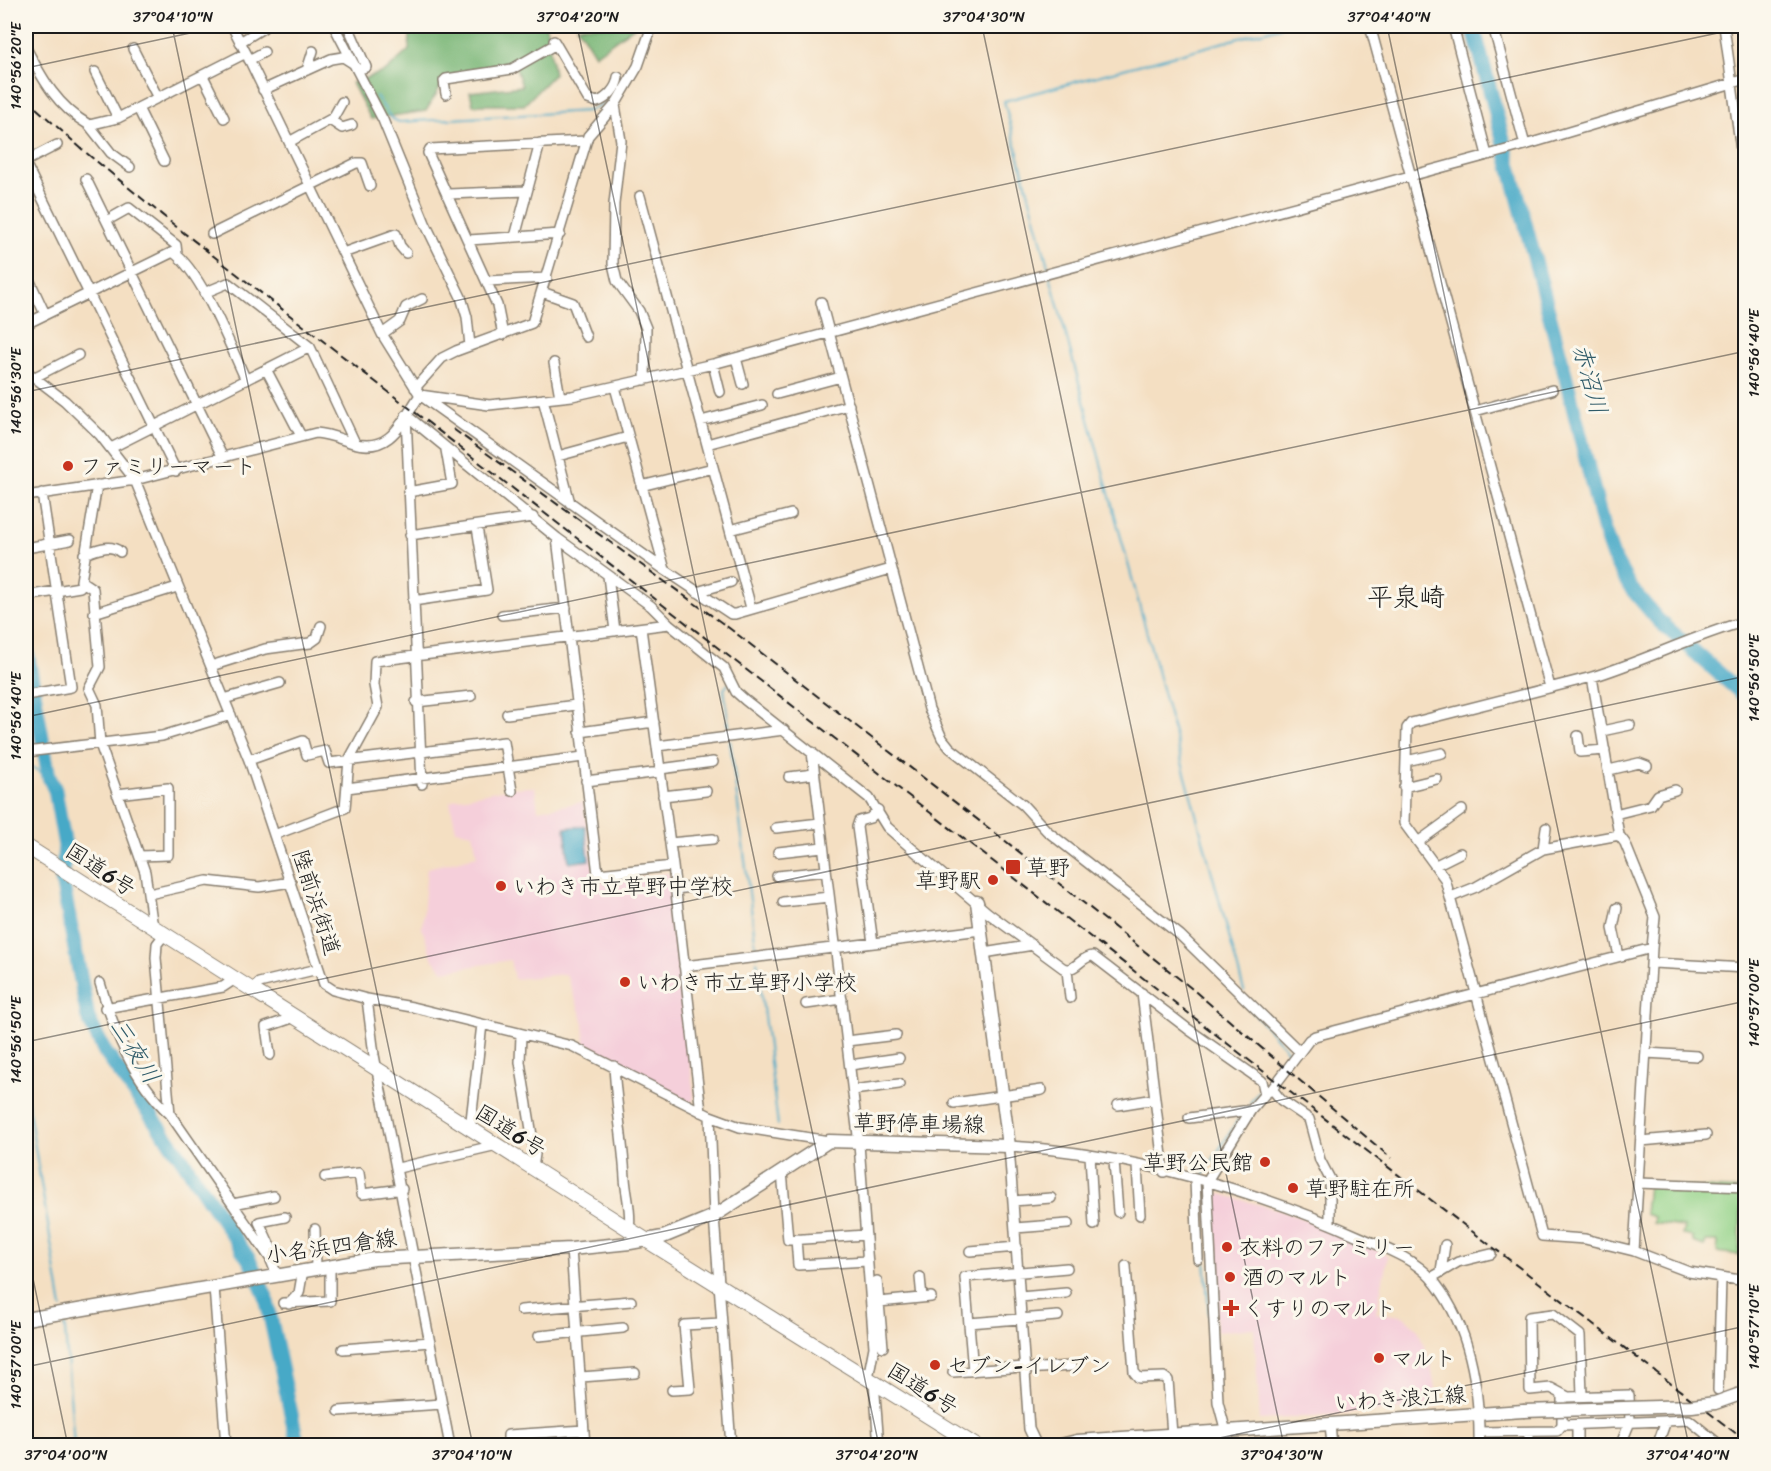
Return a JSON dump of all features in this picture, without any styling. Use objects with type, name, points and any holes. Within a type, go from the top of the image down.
[{"type":"highway","name":"国道6号","points":[[26,846],[720,1287],[871,1380],[959,1441],[976,1446]]},
{"type":"main road","name":"草野停車場線","points":[[646,1240],[663,1237],[714,1216],[829,1141],[859,1144],[1009,1146],[978,902]]},
{"type":"main road","name":"小名浜四倉線","points":[[26,1319],[214,1287],[243,1281],[274,1269],[309,1270],[414,1256],[571,1249],[646,1240]]},
{"type":"main road","name":"いわき浪江線","points":[[1057,1446],[1077,1441],[1330,1423],[1523,1411],[1692,1406],[1715,1402],[1746,1392]]},
{"type":"street","points":[[232,26],[382,334],[417,392],[664,570],[731,614],[891,569]]},
{"type":"street","points":[[334,26],[383,120],[425,223],[461,297],[467,317],[470,346]]},
{"type":"street","points":[[263,90],[338,57],[356,67],[366,67],[348,26]]},
{"type":"street","points":[[26,496],[135,480],[176,471],[301,436],[328,434],[355,443],[381,444],[397,429],[417,392],[442,358],[532,323],[588,136],[615,105],[638,66],[652,26]]},
{"type":"street","points":[[1370,26],[1550,687]]},
{"type":"street","points":[[1453,26],[1490,154]]},
{"type":"street","points":[[1493,26],[1522,146]]},
{"type":"street","points":[[1724,26],[1734,84],[1746,187]]},
{"type":"street","points":[[240,42],[263,28]]},
{"type":"street","points":[[446,94],[444,81],[446,79],[512,69],[554,41],[582,93],[588,99],[600,102],[607,114]]},
{"type":"street","points":[[26,48],[41,80],[76,117],[89,125],[111,153],[130,167]]},
{"type":"street","points":[[133,49],[158,98]]},
{"type":"street","points":[[307,70],[313,51]]},
{"type":"street","points":[[89,125],[118,118],[203,76],[264,52]]},
{"type":"street","points":[[95,72],[118,118]]},
{"type":"street","points":[[203,76],[224,118]]},
{"type":"street","points":[[600,102],[610,93],[618,77]]},
{"type":"street","points":[[417,392],[489,405],[560,398],[645,380],[736,358],[1522,146],[1746,80]]},
{"type":"street","points":[[289,142],[330,120],[340,110],[342,102]]},
{"type":"street","points":[[615,105],[621,141],[614,204],[613,264],[617,281],[639,311],[646,328],[645,380]]},
{"type":"street","points":[[138,108],[165,162]]},
{"type":"street","points":[[330,120],[342,128],[352,125]]},
{"type":"street","points":[[503,335],[497,306],[449,194],[428,153],[430,149],[586,141]]},
{"type":"street","points":[[515,237],[540,143]]},
{"type":"street","points":[[57,145],[26,160],[88,293],[176,471]]},
{"type":"street","points":[[212,234],[356,163],[362,163],[370,186]]},
{"type":"street","points":[[86,179],[223,458]]},
{"type":"street","points":[[449,194],[526,192]]},
{"type":"street","points":[[640,196],[751,608]]},
{"type":"street","points":[[113,217],[129,208],[176,244],[177,254]]},
{"type":"street","points":[[343,253],[396,234],[400,246],[406,253]]},
{"type":"street","points":[[468,240],[560,234]]},
{"type":"street","points":[[26,324],[173,252],[185,261],[204,293],[246,380]]},
{"type":"street","points":[[26,273],[45,314]]},
{"type":"street","points":[[487,282],[546,278]]},
{"type":"street","points":[[204,293],[228,283],[310,347],[355,443]]},
{"type":"street","points":[[542,292],[573,303],[586,337]]},
{"type":"street","points":[[382,334],[400,321],[406,307],[422,299]]},
{"type":"street","points":[[821,302],[827,333],[849,405],[929,710],[942,738],[950,748],[1023,805],[1047,831],[1180,935],[1300,1052]]},
{"type":"street","points":[[111,448],[198,406],[203,400],[310,347]]},
{"type":"street","points":[[35,377],[78,355]]},
{"type":"street","points":[[736,358],[743,384]]},
{"type":"street","points":[[554,363],[560,398]]},
{"type":"street","points":[[713,364],[720,392]]},
{"type":"street","points":[[266,369],[301,436]]},
{"type":"street","name":"陸前浜街道","points":[[26,371],[65,401],[111,448],[135,480],[249,759],[324,984],[333,990],[367,999],[572,1046],[706,1114],[740,1127],[829,1141]]},
{"type":"street","points":[[777,394],[841,377]]},
{"type":"street","points":[[615,387],[664,570]]},
{"type":"street","points":[[1475,411],[1552,390]]},
{"type":"street","points":[[543,399],[570,503]]},
{"type":"street","points":[[701,421],[762,405]]},
{"type":"street","points":[[707,444],[849,405]]},
{"type":"street","points":[[406,415],[446,450],[557,538],[651,606],[669,624],[724,668],[736,692],[869,798],[887,827],[978,902],[1067,970],[1070,998]]},
{"type":"street","points":[[406,415],[414,656],[421,781]]},
{"type":"street","points":[[558,456],[628,437]]},
{"type":"street","points":[[408,492],[453,484],[446,450]]},
{"type":"street","points":[[641,486],[713,468]]},
{"type":"street","points":[[97,485],[81,581],[93,589],[100,667],[89,688],[97,705],[100,744],[140,856],[159,931],[156,958],[170,1114]]},
{"type":"street","points":[[26,695],[71,687],[42,493]]},
{"type":"street","points":[[730,530],[791,514]]},
{"type":"street","points":[[410,535],[533,517]]},
{"type":"street","points":[[413,601],[487,590],[477,527]]},
{"type":"street","points":[[557,538],[598,874],[673,866]]},
{"type":"street","points":[[26,548],[70,540]]},
{"type":"street","points":[[84,554],[107,547],[115,548],[120,552]]},
{"type":"street","points":[[608,576],[615,631]]},
{"type":"street","points":[[697,592],[731,582]]},
{"type":"street","points":[[26,596],[80,587]]},
{"type":"street","points":[[94,613],[177,587]]},
{"type":"street","points":[[502,615],[566,608]]},
{"type":"street","points":[[1746,621],[1688,639],[1592,677],[1411,723],[1407,728],[1404,787],[1404,823],[1445,879],[1451,897],[1542,1236],[1585,1239],[1634,1251],[1675,1268],[1746,1281]]},
{"type":"street","points":[[274,836],[345,808],[349,760],[378,707],[374,685],[375,660],[669,624]]},
{"type":"street","points":[[211,666],[265,649],[310,642],[317,638],[321,626]]},
{"type":"street","points":[[641,628],[684,966],[706,1114],[731,1446]]},
{"type":"street","points":[[1592,677],[1619,835],[1625,843],[1655,917],[1634,1251]]},
{"type":"street","points":[[224,699],[280,683]]},
{"type":"street","points":[[416,702],[471,696]]},
{"type":"street","points":[[507,714],[576,705]]},
{"type":"street","points":[[30,752],[162,736],[231,715]]},
{"type":"street","points":[[580,732],[654,722]]},
{"type":"street","points":[[1602,731],[1629,725]]},
{"type":"street","points":[[657,746],[784,730]]},
{"type":"street","points":[[1578,736],[1580,752],[1605,750]]},
{"type":"street","points":[[249,759],[303,741],[307,755],[325,751],[329,763],[504,742],[512,791]]},
{"type":"street","points":[[812,752],[859,1144],[867,1261],[883,1347]]},
{"type":"street","points":[[1406,761],[1442,753]]},
{"type":"street","points":[[347,788],[421,781],[508,766],[583,757]]},
{"type":"street","points":[[586,781],[713,762]]},
{"type":"street","points":[[1608,770],[1638,763],[1647,766]]},
{"type":"street","points":[[789,777],[814,774]]},
{"type":"street","points":[[1404,787],[1437,778]]},
{"type":"street","points":[[117,794],[168,788],[168,855],[140,856]]},
{"type":"street","points":[[1615,814],[1651,805],[1658,795],[1676,790]]},
{"type":"street","points":[[663,796],[706,791]]},
{"type":"street","points":[[873,943],[857,827],[859,821],[870,818],[878,810]]},
{"type":"street","points":[[1418,842],[1462,810]]},
{"type":"street","points":[[776,828],[820,822]]},
{"type":"street","points":[[1543,849],[1546,828]]},
{"type":"street","points":[[1451,897],[1476,887],[1543,849],[1619,835]]},
{"type":"street","points":[[670,843],[713,839]]},
{"type":"street","points":[[778,852],[823,846]]},
{"type":"street","points":[[1436,865],[1460,853]]},
{"type":"street","points":[[777,876],[826,871]]},
{"type":"street","points":[[149,894],[207,881],[259,886],[291,882]]},
{"type":"street","points":[[675,889],[720,884]]},
{"type":"street","points":[[783,902],[829,897]]},
{"type":"street","points":[[1617,908],[1613,928],[1618,956]]},
{"type":"street","points":[[684,966],[981,930]]},
{"type":"street","points":[[984,953],[1033,945]]},
{"type":"street","points":[[1224,1446],[1226,1432],[1218,1402],[1207,1181],[1251,1110],[1309,1040],[1320,1035],[1652,948]]},
{"type":"street","points":[[1067,970],[1087,956],[1093,956],[1262,1082],[1269,1091],[1310,1119],[1320,1160],[1330,1179],[1330,1224]]},
{"type":"street","points":[[1653,963],[1710,964],[1745,969]]},
{"type":"street","points":[[252,990],[259,983],[318,969]]},
{"type":"street","points":[[106,1008],[223,987],[235,979]]},
{"type":"street","points":[[100,983],[106,1008],[125,1054],[233,1204],[274,1269]]},
{"type":"street","points":[[1142,993],[1164,1172]]},
{"type":"street","points":[[367,999],[450,1446]]},
{"type":"street","points":[[806,1004],[842,999]]},
{"type":"street","points":[[270,1055],[266,1027],[294,1017]]},
{"type":"street","points":[[470,1129],[482,1024]]},
{"type":"street","points":[[521,1035],[520,1062],[535,1154],[533,1168]]},
{"type":"street","points":[[847,1041],[896,1035]]},
{"type":"street","points":[[1646,1053],[1697,1056]]},
{"type":"street","points":[[850,1065],[899,1058]]},
{"type":"street","points":[[614,1066],[617,1111],[626,1168],[629,1229]]},
{"type":"street","points":[[853,1090],[899,1084]]},
{"type":"street","points":[[954,1103],[1042,1090]]},
{"type":"street","points":[[1118,1105],[1155,1099]]},
{"type":"street","points":[[1189,1118],[1251,1110]]},
{"type":"street","points":[[1641,1142],[1706,1135]]},
{"type":"street","points":[[398,1168],[497,1145]]},
{"type":"street","points":[[1036,1446],[1029,1429],[1009,1146],[1090,1155],[1207,1181],[1330,1224],[1412,1262],[1431,1278],[1448,1305],[1469,1352],[1479,1414],[1479,1446]]},
{"type":"street","points":[[1090,1155],[1094,1225]]},
{"type":"street","points":[[1114,1161],[1118,1212]]},
{"type":"street","points":[[1137,1166],[1140,1215]]},
{"type":"street","points":[[782,1172],[788,1240],[866,1235]]},
{"type":"street","points":[[325,1177],[359,1173],[362,1194],[402,1189]]},
{"type":"street","points":[[1195,1179],[1198,1259]]},
{"type":"street","points":[[1638,1182],[1746,1187]]},
{"type":"street","points":[[233,1204],[274,1196]]},
{"type":"street","points":[[1013,1201],[1051,1198]]},
{"type":"street","points":[[274,1269],[272,1250],[259,1222],[285,1217]]},
{"type":"street","points":[[1015,1228],[1068,1224]]},
{"type":"street","points":[[315,1228],[309,1270],[299,1293],[286,1304],[330,1301],[330,1266]]},
{"type":"street","points":[[796,1239],[798,1265],[867,1261]]},
{"type":"street","points":[[1442,1271],[1445,1245]]},
{"type":"street","points":[[970,1251],[1017,1247]]},
{"type":"street","points":[[571,1249],[585,1446]]},
{"type":"street","points":[[1431,1278],[1476,1255],[1491,1254]]},
{"type":"street","points":[[1126,1266],[1134,1372],[1139,1378],[1164,1377],[1168,1380],[1172,1435]]},
{"type":"street","points":[[973,1371],[966,1277],[1067,1268]]},
{"type":"street","points":[[876,1303],[927,1297],[920,1277]]},
{"type":"street","points":[[1718,1390],[1721,1278]]},
{"type":"street","points":[[878,1281],[871,1380],[879,1446]]},
{"type":"street","points":[[214,1287],[226,1446]]},
{"type":"street","points":[[1020,1297],[1066,1293]]},
{"type":"street","points":[[521,1310],[631,1301]]},
{"type":"street","points":[[1582,1396],[1580,1335],[1553,1314],[1528,1317],[1530,1390],[1551,1388],[1568,1397],[1629,1395],[1630,1422],[1620,1446]]},
{"type":"street","points":[[969,1323],[1058,1316]]},
{"type":"street","points":[[672,1389],[690,1389],[684,1325],[721,1323]]},
{"type":"street","points":[[538,1336],[623,1328]]},
{"type":"street","points":[[343,1349],[430,1342]]},
{"type":"street","points":[[953,1372],[1072,1366]]},
{"type":"street","points":[[581,1377],[635,1373]]},
{"type":"street","points":[[1479,1432],[1557,1431],[1562,1425],[1562,1394]]},
{"type":"street","points":[[339,1411],[442,1404]]},
{"type":"street","points":[[1562,1425],[1689,1420],[1721,1446]]},
{"type":"street","points":[[1657,1446],[1666,1421]]},
{"type":"street","points":[[1330,1423],[1332,1446]]},
{"type":"street","points":[[1577,1425],[1577,1446]]},
{"type":"street","points":[[508,1446],[508,1435],[584,1430]]},
{"type":"street","points":[[1529,1432],[1529,1446]]},
{"type":"shaded area","points":[[535,787],[538,810],[583,802],[596,883],[669,873],[694,1097],[691,1104],[585,1047],[584,1023],[566,974],[514,979],[510,960],[444,971],[433,960],[422,929],[427,868],[477,856],[473,833],[456,830],[450,802],[455,799],[512,788]]},
{"type":"shaded area","points":[[1214,1192],[1282,1211],[1348,1236],[1388,1256],[1376,1313],[1403,1316],[1418,1329],[1431,1365],[1438,1407],[1260,1420],[1254,1328],[1217,1332],[1209,1194]]},
{"type":"green space","points":[[403,26],[546,26],[554,74],[524,105],[473,105],[470,92],[522,86],[513,60],[444,81],[426,111],[371,119],[352,83],[386,71],[409,50],[410,34]]},
{"type":"green space","points":[[577,26],[635,26],[595,55]]},
{"type":"green space","points":[[1648,1185],[1742,1190],[1739,1255],[1717,1252],[1718,1242],[1706,1242],[1704,1246],[1693,1242],[1693,1237],[1682,1235],[1684,1227],[1653,1223],[1654,1217],[1645,1214]]},
{"type":"water","points":[[585,826],[589,860],[569,863],[565,828]]},
{"type":"waterway","points":[[617,91],[634,63],[646,26]]},
{"type":"waterway","points":[[1049,270],[1004,101],[1284,26]]},
{"type":"waterway","name":"赤沼川","points":[[1473,26],[1565,374],[1603,528],[1613,557],[1630,587],[1658,620],[1746,697]]},
{"type":"waterway","points":[[376,96],[391,118],[399,122],[588,111],[605,103]]},
{"type":"waterway","points":[[1050,276],[1244,991]]},
{"type":"waterway","name":"三夜川","points":[[26,647],[49,777],[55,790],[65,846],[62,880],[88,1018],[105,1052],[178,1153],[250,1261],[266,1297],[298,1446]]},
{"type":"waterway","points":[[728,684],[724,689],[730,735]]},
{"type":"waterway","points":[[730,741],[757,956]]},
{"type":"waterway","points":[[26,764],[49,777]]},
{"type":"waterway","points":[[757,961],[778,1125]]},
{"type":"waterway","points":[[1247,1005],[1288,1051],[1286,1055]]},
{"type":"waterway","points":[[1250,1103],[1259,1091]]},
{"type":"waterway","points":[[26,1094],[62,1308]]},
{"type":"waterway","points":[[1202,1177],[1238,1120]]},
{"type":"waterway","points":[[1200,1190],[1211,1343]]},
{"type":"waterway","points":[[64,1317],[74,1446]]},
{"type":"waterway","points":[[1215,1409],[1216,1425]]},
{"type":"railway","points":[[26,99],[84,151],[184,233],[1277,1082],[1746,1441]]},
{"type":"railway","points":[[453,429],[729,628],[1008,843],[1191,988],[1391,1158]]},
{"type":"place","name":"ファミリーマート","points":[[68,466]]},
{"type":"place","name":"草野","points":[[1013,867]]},
{"type":"place","name":"草野駅","points":[[993,880]]},
{"type":"place","name":"いわき市立草野中学校","points":[[501,886]]},
{"type":"place","name":"いわき市立草野小学校","points":[[625,982]]},
{"type":"place","name":"草野公民館","points":[[1265,1162]]},
{"type":"place","name":"草野駐在所","points":[[1293,1188]]},
{"type":"place","name":"衣料のファミリー","points":[[1227,1247]]},
{"type":"place","name":"酒のマルト","points":[[1230,1277]]},
{"type":"place","name":"くすりのマルト","points":[[1231,1308]]},
{"type":"place","name":"マルト","points":[[1379,1358]]},
{"type":"place","name":"セブン-イレブン","points":[[935,1365]]},
{"type":"district","name":"平泉崎","points":[[1406,597]]}]
